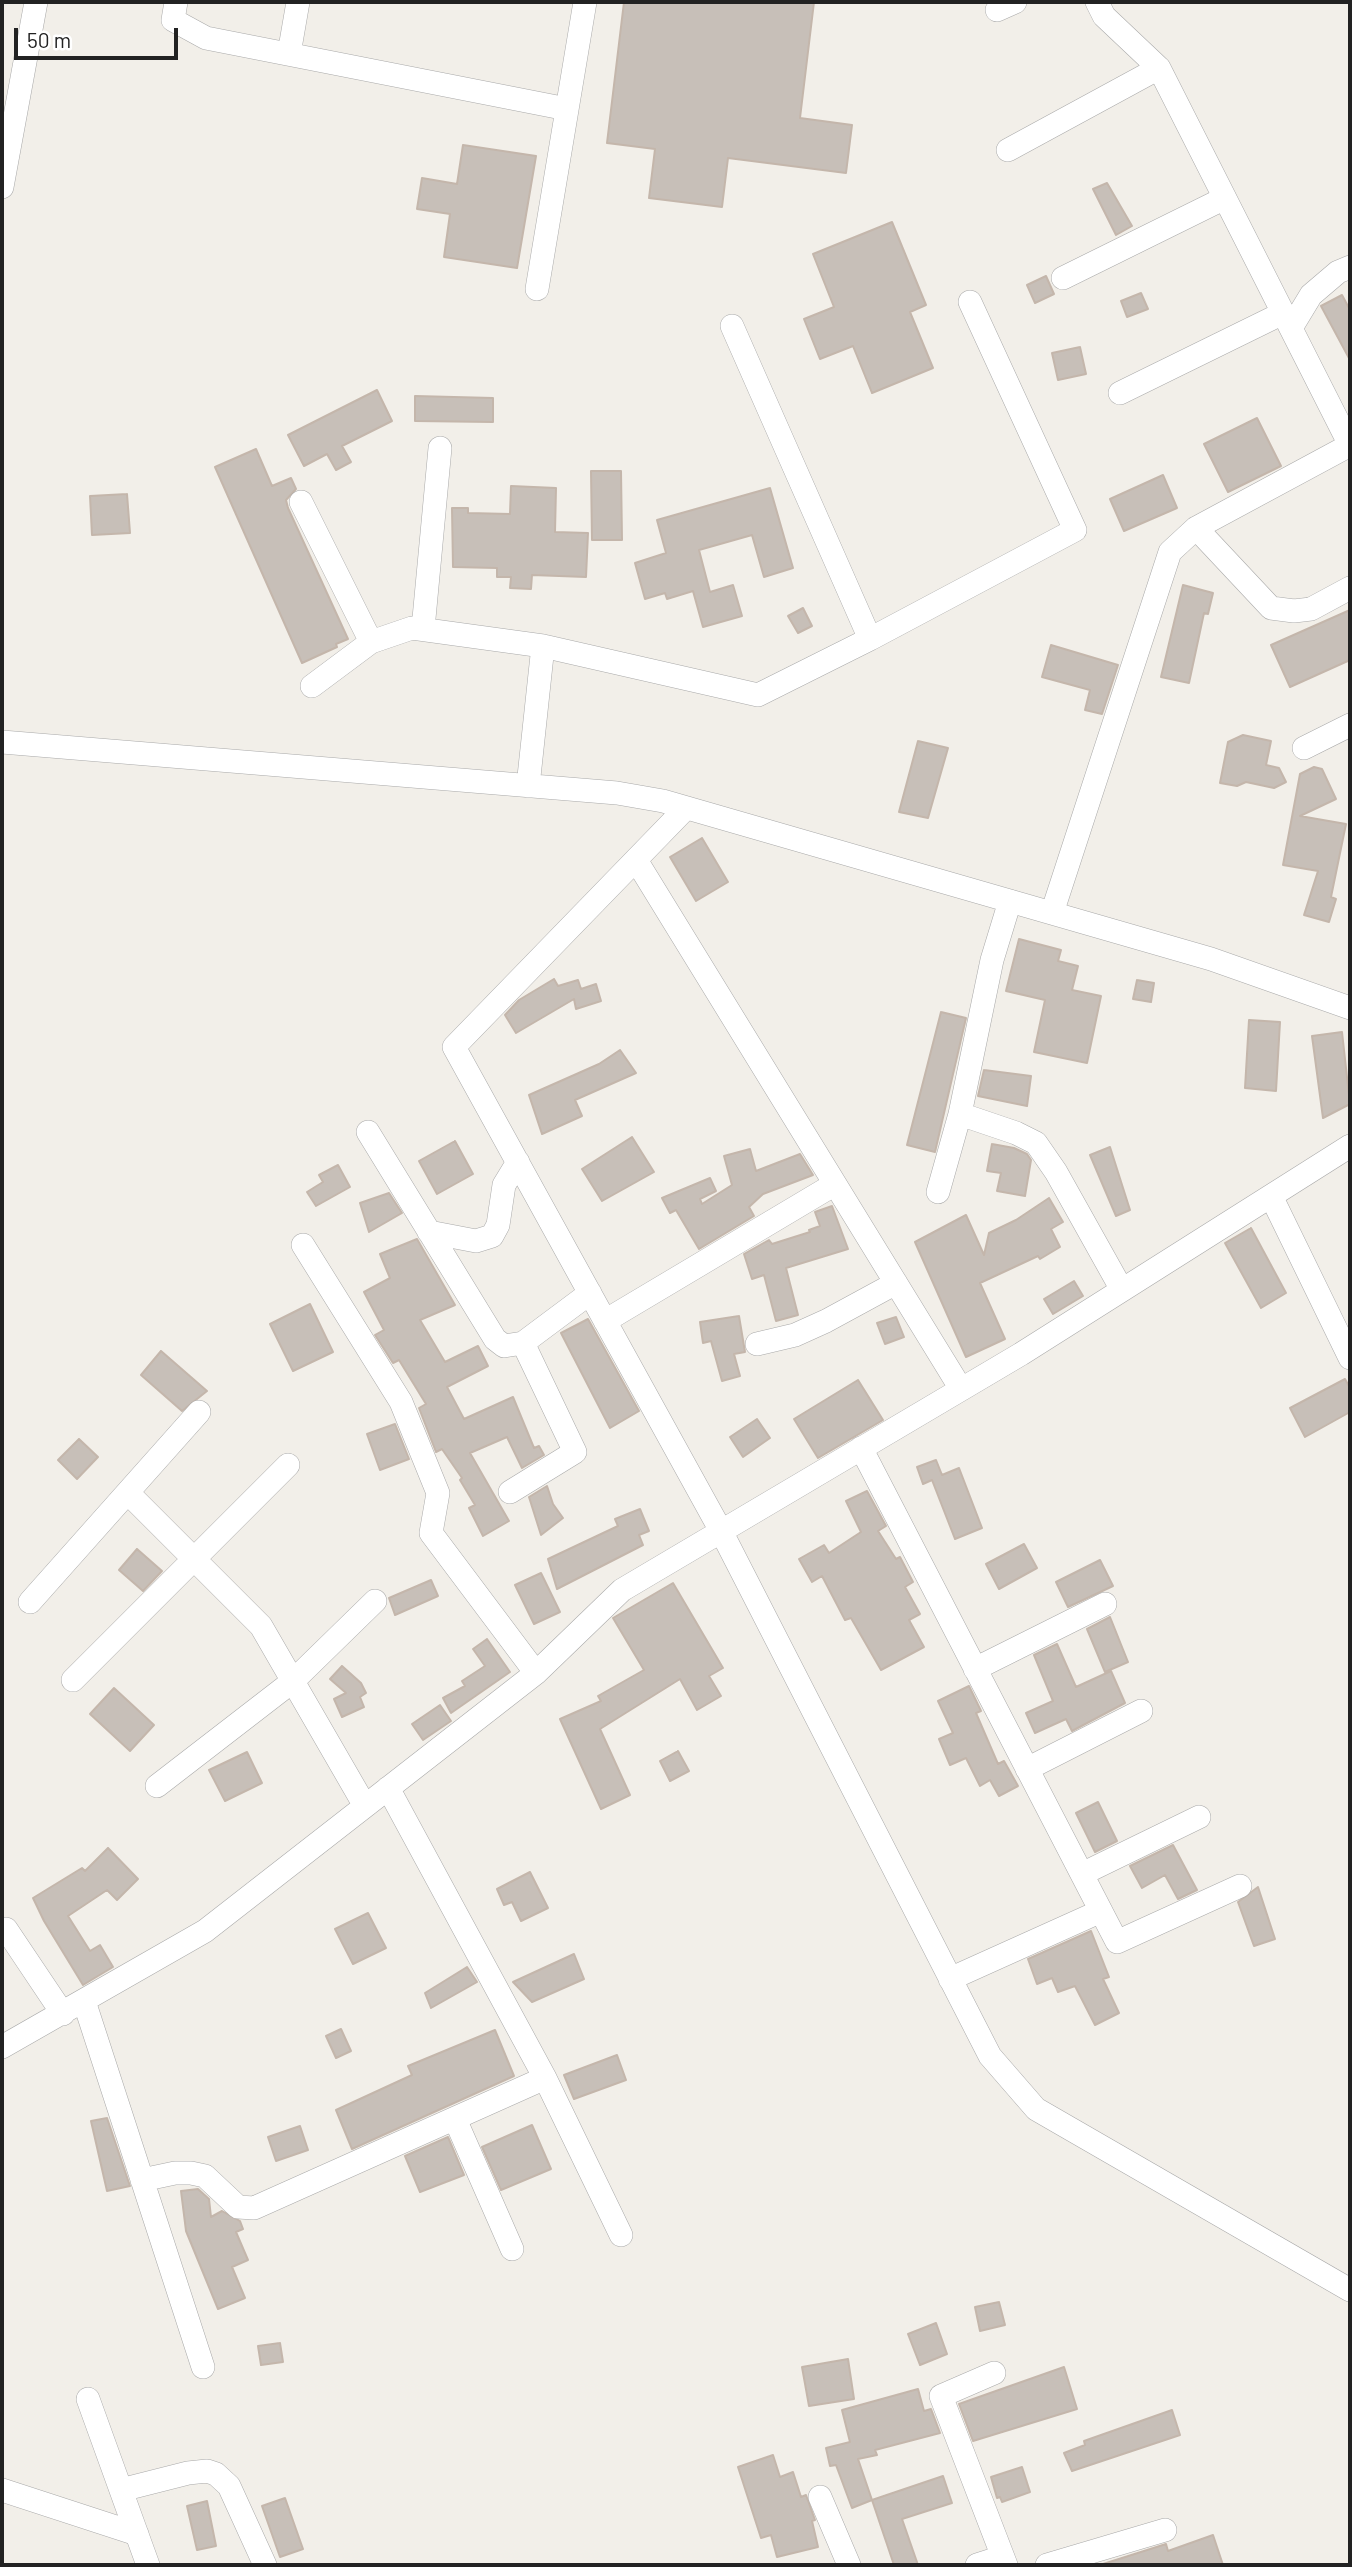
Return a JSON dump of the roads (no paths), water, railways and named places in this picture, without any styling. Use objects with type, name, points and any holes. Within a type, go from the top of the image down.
[{"type":"street","points":[[2,187],[36,2]]},
{"type":"street","points":[[176,2],[173,20],[206,38],[567,109]]},
{"type":"street","points":[[289,54],[298,2]]},
{"type":"street","points":[[537,289],[585,2]]},
{"type":"street","points":[[1052,914],[1170,552],[1196,528],[1350,445],[1159,68],[1104,16],[1097,2]]},
{"type":"street","points":[[1008,150],[1159,68]]},
{"type":"street","points":[[1063,278],[1225,198]]},
{"type":"street","points":[[1120,393],[1287,321],[1311,295],[1338,272],[1350,267]]},
{"type":"street","points":[[312,686],[371,642],[412,628],[544,646],[758,695],[1075,530],[970,302]]},
{"type":"street","points":[[732,326],[870,639]]},
{"type":"street","points":[[423,629],[440,448]]},
{"type":"street","points":[[301,502],[371,642]]},
{"type":"street","points":[[1196,528],[1271,608],[1294,611],[1311,608],[1350,588]]},
{"type":"street","points":[[528,786],[544,646]]},
{"type":"street","points":[[1304,748],[1350,725]]},
{"type":"street","points":[[2,743],[617,793],[687,808],[1210,959],[1350,1009]]},
{"type":"street","points":[[687,808],[454,1047],[722,1531],[990,2056],[1036,2109],[1350,2290]]},
{"type":"street","points":[[636,860],[961,1389]]},
{"type":"street","points":[[938,1192],[960,1114],[992,960],[1010,901]]},
{"type":"street","points":[[960,1114],[1036,1143],[1056,1172],[1122,1290]]},
{"type":"street","points":[[368,1132],[495,1339],[504,1346],[523,1343],[590,1293]]},
{"type":"street","points":[[2,2047],[205,1931],[536,1673],[622,1590],[961,1389],[1350,1146]]},
{"type":"street","points":[[429,1232],[477,1241],[492,1236],[498,1225],[504,1185],[517,1162]]},
{"type":"street","points":[[605,1321],[835,1184]]},
{"type":"street","points":[[1271,1196],[1350,1358]]},
{"type":"street","points":[[303,1245],[401,1402],[438,1493],[431,1533],[536,1673]]},
{"type":"street","points":[[757,1344],[794,1335],[826,1321],[896,1283]]},
{"type":"street","points":[[510,1492],[575,1452],[523,1343]]},
{"type":"street","points":[[30,1602],[199,1412]]},
{"type":"street","points":[[861,1448],[1117,1942],[1240,1886]]},
{"type":"street","points":[[73,1680],[196,1560],[288,1465]]},
{"type":"street","points":[[128,1493],[261,1626],[365,1806]]},
{"type":"street","points":[[156,1786],[293,1681],[375,1601]]},
{"type":"street","points":[[975,1669],[1105,1604]]},
{"type":"street","points":[[1027,1769],[1141,1712]]},
{"type":"street","points":[[388,1788],[545,2078],[621,2235]]},
{"type":"street","points":[[1082,1874],[1199,1817]]},
{"type":"street","points":[[950,1979],[1101,1911]]},
{"type":"street","points":[[6,1929],[63,2014]]},
{"type":"street","points":[[84,2001],[203,2367]]},
{"type":"street","points":[[142,2180],[191,2173],[205,2176],[238,2207],[254,2208],[545,2078]]},
{"type":"street","points":[[455,2119],[512,2249]]},
{"type":"street","points":[[977,2565],[1004,2561],[941,2396],[994,2373]]},
{"type":"street","points":[[88,2399],[148,2565]]},
{"type":"street","points":[[121,2490],[188,2473],[216,2474],[229,2486],[265,2565]]},
{"type":"street","points":[[2,2490],[137,2534]]},
{"type":"street","points":[[820,2497],[849,2565]]},
{"type":"street","points":[[1047,2565],[1165,2529]]}]
